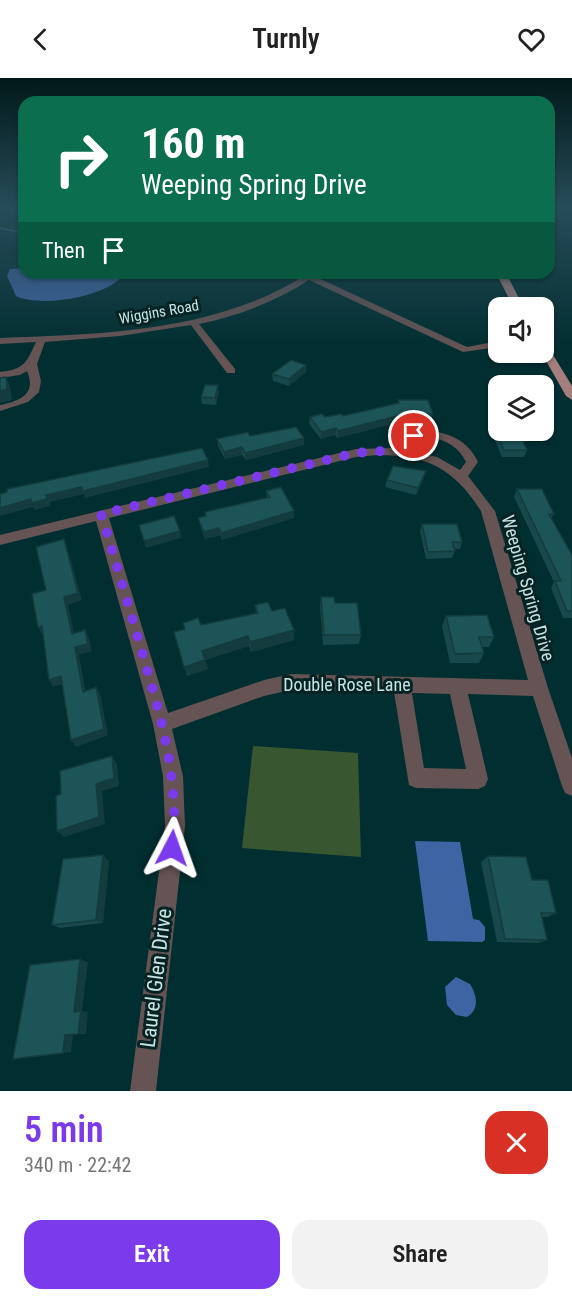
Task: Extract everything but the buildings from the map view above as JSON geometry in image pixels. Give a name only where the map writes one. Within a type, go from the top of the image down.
[{"type":"main road","points":[[504,279],[513,297]]},
{"type":"main road","points":[[552,363],[572,396]]},
{"type":"street","name":"Wiggins Road","points":[[0,341],[119,333],[192,321],[268,299],[304,279]]},
{"type":"street","points":[[319,279],[466,350],[488,346]]},
{"type":"street","points":[[192,321],[231,371]]},
{"type":"street","points":[[0,408],[23,401],[34,390],[36,381],[31,371],[32,364],[42,339]]},
{"type":"street","points":[[0,375],[16,373],[32,364]]},
{"type":"street","name":"Weeping Spring Drive","points":[[396,450],[406,439],[414,436],[440,436],[456,442],[466,450],[472,462],[468,470],[461,475]]},
{"type":"street","name":"Weeping Spring Drive","points":[[0,540],[356,453],[396,450],[436,461],[461,475],[475,489],[488,511],[539,688],[572,786]]},
{"type":"street","name":"Laurel Glen Drive","points":[[101,514],[162,724],[173,776],[175,826],[142,1091]]},
{"type":"street","name":"Double Rose Lane","points":[[162,724],[264,688],[291,682],[539,688]]},
{"type":"street","points":[[402,684],[416,778],[478,779],[457,685]]},
{"type":"green space","points":[[253,746],[358,753],[361,857],[242,848]]},
{"type":"water","points":[[18,268],[18,279],[119,279],[90,294],[41,301],[16,296],[7,276],[10,269]]},
{"type":"water","points":[[415,841],[460,842],[473,919],[479,920],[485,927],[485,940],[482,942],[428,941]]},
{"type":"water","points":[[456,977],[470,984],[476,997],[476,1006],[467,1017],[456,1015],[447,1005],[445,987]]},
{"type":"route","points":[[172,848],[175,826],[173,776],[162,724],[101,514],[356,453],[396,450],[406,439],[414,436]]}]
